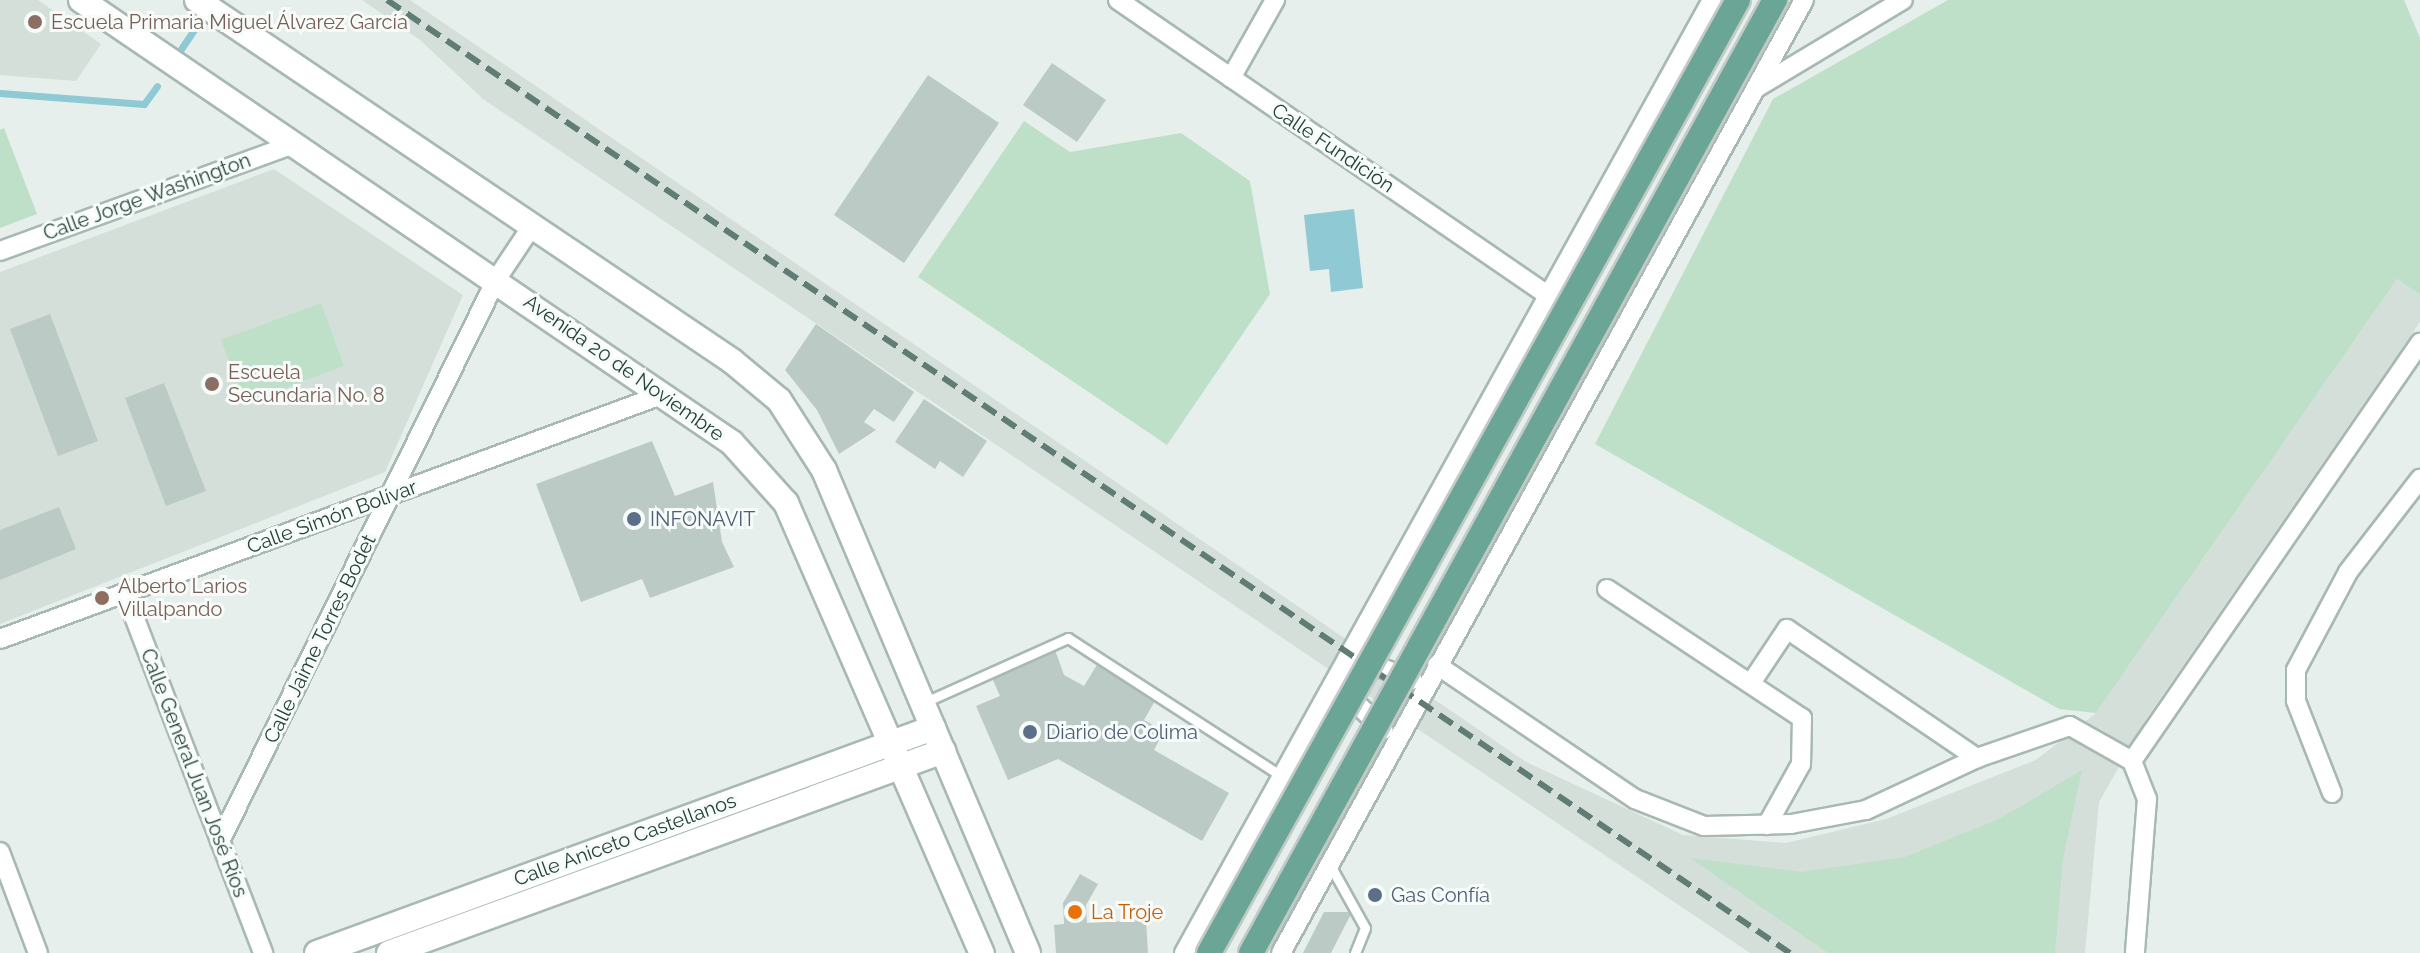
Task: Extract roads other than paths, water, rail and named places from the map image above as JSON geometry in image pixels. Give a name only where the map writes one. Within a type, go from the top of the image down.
[{"type":"main road","name":"Avenida 20 de Noviembre","points":[[81,0],[732,443],[786,503],[895,741],[982,953]]},
{"type":"main road","points":[[197,0],[532,226],[779,400],[824,470],[1028,953]]},
{"type":"main road","points":[[1209,953],[1738,0]]},
{"type":"main road","points":[[1251,953],[1775,0]]},
{"type":"main road","name":"Calle Aniceto Castellanos","points":[[317,953],[933,728]]},
{"type":"main road","name":"Calle Aniceto Castellanos","points":[[389,953],[943,751]]},
{"type":"street","name":"Calle Fundición","points":[[1118,0],[1549,296]]},
{"type":"street","points":[[1231,78],[1275,0]]},
{"type":"street","points":[[1184,953],[1712,0]]},
{"type":"street","points":[[1281,953],[1800,6],[1821,0]]},
{"type":"street","points":[[1756,88],[1903,0]]},
{"type":"street","name":"Calle Jorge Washington","points":[[0,251],[294,144]]},
{"type":"street","name":"Calle Jaime Torres Bodet","points":[[220,841],[496,280],[532,226]]},
{"type":"street","points":[[2132,761],[2420,343]]},
{"type":"street","name":"Calle Simón Bolívar","points":[[0,639],[664,394]]},
{"type":"street","points":[[2332,793],[2296,701],[2296,670],[2348,572],[2420,479]]},
{"type":"street","points":[[1607,589],[1802,718],[1801,764],[1767,825]]},
{"type":"street","name":"Calle General Juan José Ríos","points":[[125,593],[263,953]]},
{"type":"street","points":[[1751,683],[1787,629],[1977,758]]},
{"type":"street","points":[[1361,637],[1366,654],[1393,675],[1433,671],[1635,799],[1704,826],[1767,825],[1866,810],[1977,758],[2070,726],[2132,761],[2147,799],[2135,953]]},
{"type":"street","points":[[1319,711],[1336,703],[1372,713],[1386,733],[1388,756]]},
{"type":"street","points":[[0,852],[38,953]]},
{"type":"lane","points":[[922,704],[1068,638],[1283,777]]},
{"type":"lane","points":[[1330,865],[1365,928],[1355,953]]},
{"type":"water","points":[[1354,209],[1363,288],[1331,292],[1329,269],[1310,271],[1304,215]]},
{"type":"waterway","points":[[181,49],[202,18]]},
{"type":"waterway","points":[[0,93],[144,104],[157,86]]},
{"type":"railway","points":[[387,0],[1790,953]]},
{"type":"place","name":"Escuela Primaria Miguel Álvarez García","points":[[35,22]]},
{"type":"place","name":"Escuela Secundaria No. 8","points":[[212,384]]},
{"type":"place","name":"INFONAVIT","points":[[634,519]]},
{"type":"place","name":"Alberto Larios Villalpando","points":[[102,598]]},
{"type":"place","name":"Diario de Colima","points":[[1030,732]]},
{"type":"place","name":"Gas Confía","points":[[1375,895]]},
{"type":"place","name":"La Troje","points":[[1075,912]]}]
